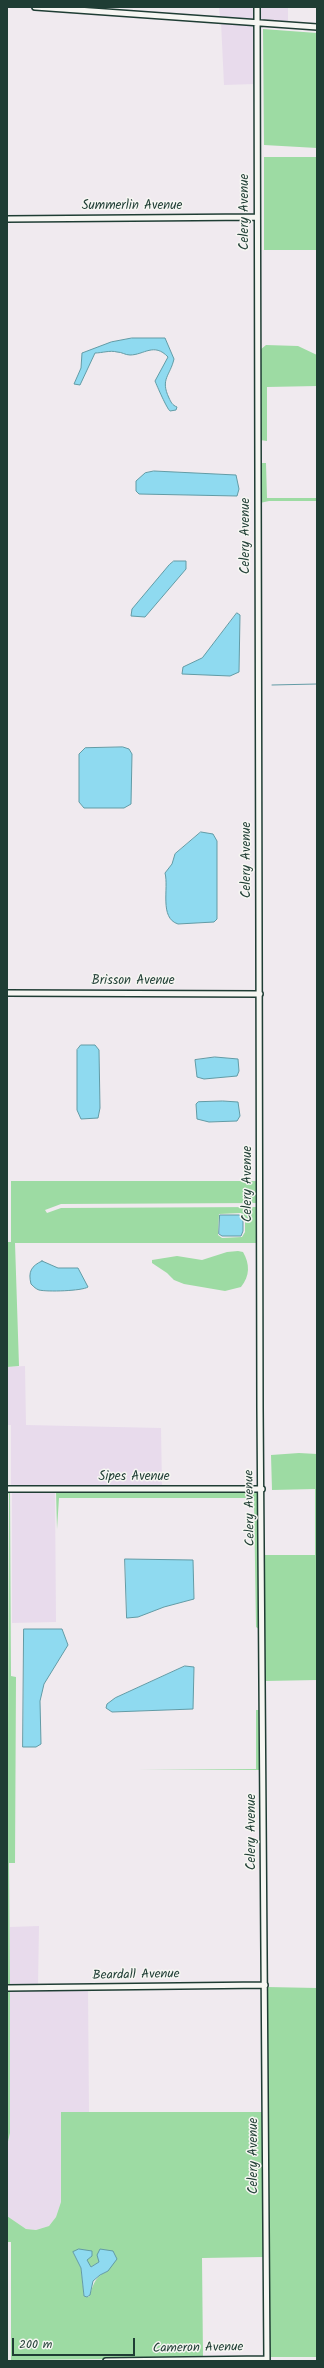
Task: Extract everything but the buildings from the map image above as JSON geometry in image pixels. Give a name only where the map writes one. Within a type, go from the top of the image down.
[{"type":"main road","points":[[35,7],[317,27]]},
{"type":"main road","name":"Celery Avenue","points":[[257,7],[262,1489],[267,2360]]},
{"type":"main road","name":"Summerlin Avenue","points":[[7,219],[257,217]]},
{"type":"main road","name":"Brisson Avenue","points":[[7,993],[260,994]]},
{"type":"main road","name":"Sipes Avenue","points":[[7,1489],[262,1489]]},
{"type":"main road","name":"Beardall Avenue","points":[[7,1988],[265,1985]]},
{"type":"main road","name":"Cameron Avenue","points":[[106,2361],[267,2360]]},
{"type":"shaded area","points":[[219,7],[255,7],[255,20],[220,18]]},
{"type":"shaded area","points":[[260,7],[288,7],[288,23],[260,21]]},
{"type":"shaded area","points":[[221,22],[255,25],[255,84],[224,85]]},
{"type":"shaded area","points":[[25,1366],[26,1425],[161,1428],[162,1487],[11,1487],[11,1425],[7,1425],[7,1367]]},
{"type":"shaded area","points":[[12,1492],[55,1493],[56,1622],[12,1623]]},
{"type":"shaded area","points":[[39,1926],[38,1986],[10,1986],[10,1927]]},
{"type":"shaded area","points":[[88,1989],[89,2112],[61,2112],[61,2202],[56,2217],[49,2226],[36,2230],[26,2229],[7,2216],[7,2146],[10,2133],[10,1990]]},
{"type":"green space","points":[[263,29],[317,33],[317,148],[264,145]]},
{"type":"green space","points":[[264,157],[317,157],[317,250],[264,250]]},
{"type":"green space","points":[[266,345],[298,346],[317,355],[317,386],[267,387],[267,441],[260,440],[260,350]]},
{"type":"green space","points":[[260,463],[266,463],[267,498],[317,498],[317,501],[269,501],[260,503]]},
{"type":"green space","points":[[11,1181],[258,1181],[258,1203],[61,1204],[45,1210],[47,1213],[61,1208],[258,1207],[258,1243],[15,1243],[19,1366],[7,1367],[7,1242],[11,1242]],"holes":[[[241,1213],[245,1217],[245,1232],[242,1237],[222,1238],[218,1235],[219,1214]]]},
{"type":"green space","points":[[227,1252],[243,1252],[247,1261],[248,1270],[246,1279],[241,1287],[225,1291],[184,1284],[174,1280],[167,1273],[152,1263],[152,1260],[177,1256],[202,1260]]},
{"type":"green space","points":[[299,1453],[317,1454],[317,1680],[265,1681],[264,1555],[315,1555],[315,1489],[272,1490],[271,1455]]},
{"type":"green space","points":[[10,1491],[11,1676],[16,1677],[15,1863],[9,1863],[10,1986],[7,1986],[9,1494],[7,1492]]},
{"type":"green space","points":[[56,1491],[259,1493],[260,1630],[256,1627],[254,1498],[59,1498],[57,1529]]},
{"type":"green space","points":[[256,1710],[261,1710],[261,1770],[138,1770],[256,1769]]},
{"type":"green space","points":[[267,1987],[317,1988],[317,2357],[269,2357]]},
{"type":"green space","points":[[7,1990],[10,1990],[10,2133],[7,2146]]},
{"type":"green space","points":[[61,2112],[263,2112],[264,2257],[202,2258],[203,2358],[11,2360],[11,2242],[7,2242],[7,2216],[26,2229],[36,2230],[49,2226],[56,2217],[61,2202]],"holes":[[[73,2252],[89,2258],[87,2260],[89,2266],[91,2267],[99,2262],[108,2271],[97,2278],[89,2297],[84,2296],[81,2268]]]},
{"type":"water","points":[[132,338],[165,338],[174,359],[165,386],[171,402],[177,407],[176,410],[170,411],[155,381],[168,357],[158,350],[149,350],[130,355],[114,351],[95,353],[80,385],[74,384],[81,368],[82,353],[111,342]]},
{"type":"water","points":[[154,471],[236,475],[239,489],[237,496],[139,494],[136,491],[136,481],[145,473]]},
{"type":"water","points":[[174,561],[186,561],[186,569],[145,617],[131,616],[132,609]]},
{"type":"water","points":[[237,613],[240,615],[239,672],[230,676],[182,674],[183,667],[202,658]]},
{"type":"water","points":[[123,747],[129,749],[132,754],[131,804],[124,808],[84,808],[79,802],[79,754],[85,748]]},
{"type":"water","points":[[201,832],[213,834],[217,841],[217,919],[214,922],[178,924],[172,921],[167,909],[165,873],[172,864],[175,854]]},
{"type":"water","points":[[81,1045],[95,1045],[99,1050],[100,1108],[98,1118],[81,1119],[77,1110],[77,1050]]},
{"type":"water","points":[[215,1057],[238,1059],[239,1071],[237,1076],[204,1079],[197,1077],[195,1060]]},
{"type":"water","points":[[198,1102],[238,1102],[240,1116],[237,1121],[209,1122],[197,1119],[196,1104]]},
{"type":"water","points":[[220,1215],[239,1215],[243,1217],[243,1231],[241,1236],[222,1236],[219,1234]]},
{"type":"water","points":[[42,1261],[58,1268],[78,1268],[88,1287],[64,1291],[43,1291],[37,1289],[31,1284],[30,1273],[35,1265]]},
{"type":"water","points":[[125,1559],[193,1560],[194,1599],[164,1607],[138,1617],[127,1618]]},
{"type":"water","points":[[24,1629],[62,1629],[68,1645],[44,1684],[40,1701],[41,1744],[36,1747],[23,1747]]},
{"type":"water","points":[[185,1666],[194,1667],[193,1709],[112,1712],[106,1708],[107,1704],[115,1698]]},
{"type":"water","points":[[79,2249],[92,2251],[92,2256],[87,2260],[91,2267],[99,2262],[97,2255],[100,2249],[113,2251],[117,2259],[108,2271],[93,2281],[90,2295],[87,2297],[84,2296],[81,2268],[73,2252]]},
{"type":"waterway","points":[[272,685],[317,684]]}]
